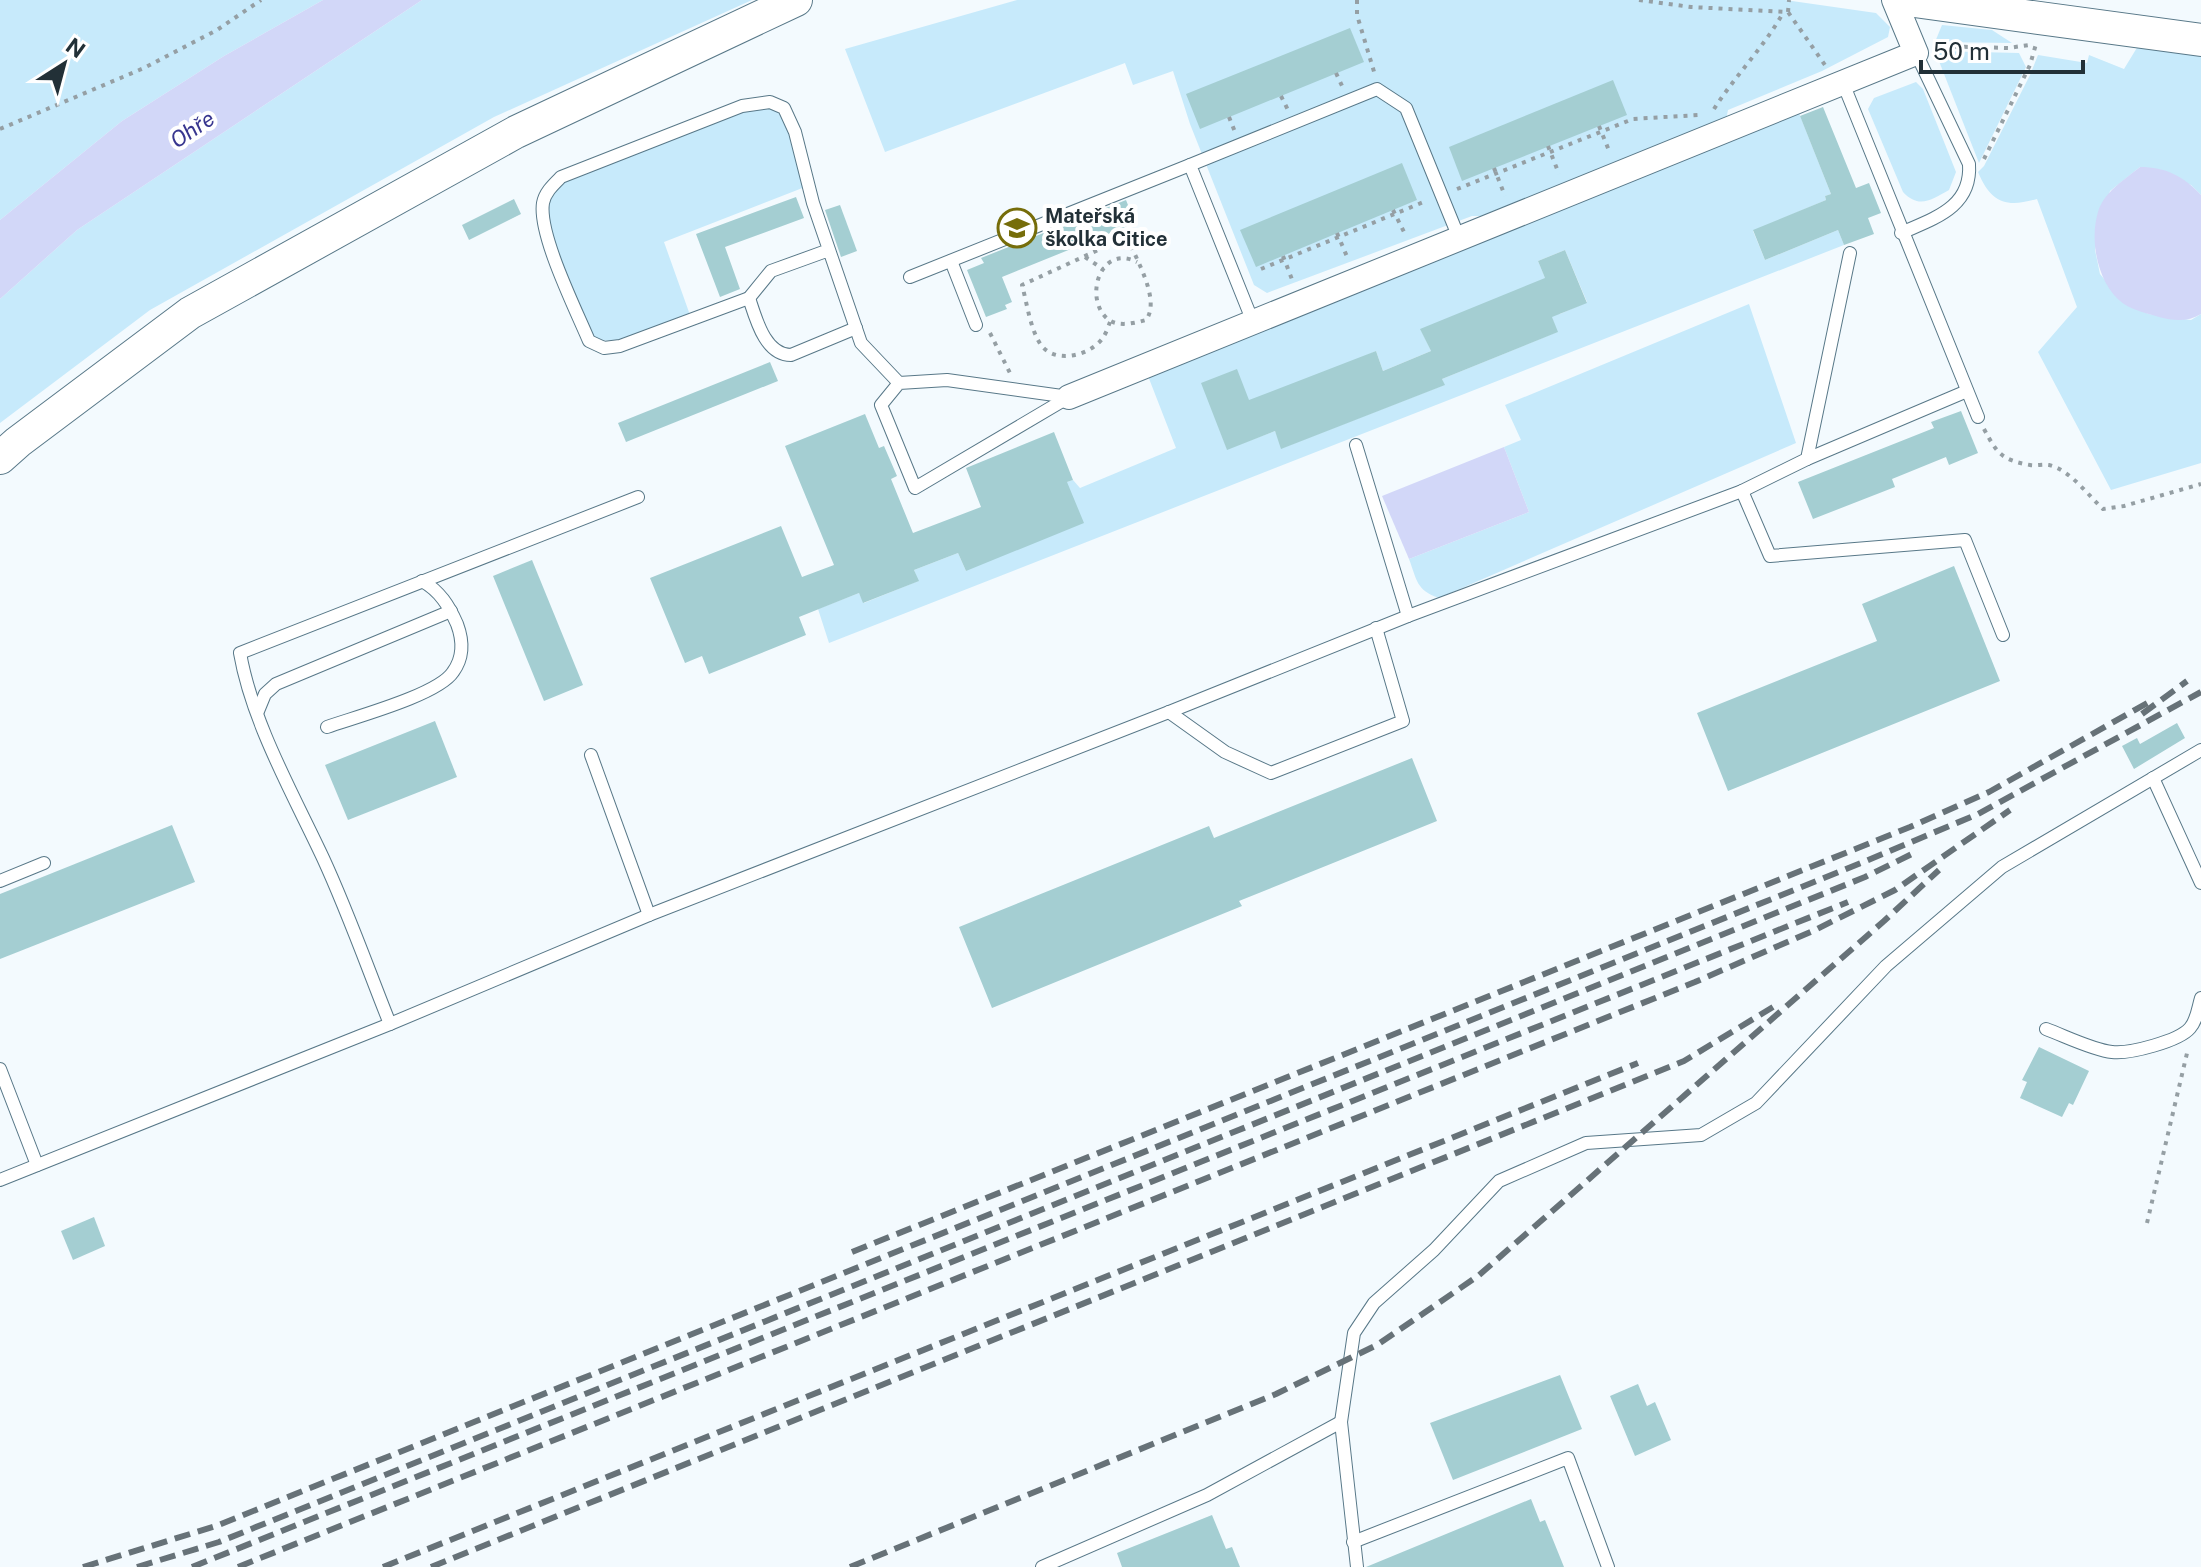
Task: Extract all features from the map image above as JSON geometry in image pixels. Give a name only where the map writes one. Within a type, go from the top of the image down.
[{"type":"street","points":[[0,458],[190,313],[516,132],[796,0]]},
{"type":"street","points":[[1069,397],[1843,83],[1914,49],[1894,0]]},
{"type":"street","points":[[1907,0],[2201,40]]},
{"type":"lane","points":[[1901,233],[1943,215],[1963,195],[1970,182],[1969,164],[1914,49]]},
{"type":"lane","points":[[1843,83],[1901,233],[1978,417]]},
{"type":"lane","points":[[910,277],[1377,89],[1406,108],[1459,238]]},
{"type":"lane","points":[[829,250],[771,271],[749,298],[620,346],[604,348],[589,341],[545,231],[543,203],[549,190],[561,177],[742,106],[770,102],[784,108],[789,115],[813,203],[856,328],[869,354],[899,383]]},
{"type":"lane","points":[[1190,165],[1253,322]]},
{"type":"lane","points":[[1807,459],[1850,253]]},
{"type":"lane","points":[[951,261],[974,322]]},
{"type":"lane","points":[[749,298],[770,346],[782,355],[791,355],[856,328]]},
{"type":"lane","points":[[947,380],[1069,397],[915,488],[881,405],[899,383],[947,380]]},
{"type":"lane","points":[[0,1180],[390,1024],[649,915],[1376,628],[1742,491],[1807,459],[1967,391]]},
{"type":"lane","points":[[1356,445],[1408,616]]},
{"type":"lane","points":[[1742,491],[1770,556],[1965,540],[2003,635]]},
{"type":"lane","points":[[390,1024],[323,860],[293,800],[244,678],[240,653],[638,497]]},
{"type":"lane","points":[[327,727],[418,695],[453,674],[462,648],[451,611],[442,597],[422,581]]},
{"type":"lane","points":[[258,711],[265,694],[276,684],[451,611]]},
{"type":"lane","points":[[1169,712],[1225,752],[1271,773],[1403,721],[1376,628]]},
{"type":"lane","points":[[1357,1567],[1341,1422],[1354,1333],[1374,1303],[1434,1250],[1499,1181],[1586,1143],[1701,1135],[1756,1103],[1886,966],[2002,867],[2201,750]]},
{"type":"lane","points":[[591,755],[649,915]]},
{"type":"lane","points":[[2153,778],[2201,883]]},
{"type":"lane","points":[[0,881],[44,863]]},
{"type":"lane","points":[[2046,1029],[2112,1052],[2136,1049],[2167,1041],[2188,1031],[2194,1023],[2201,998]]},
{"type":"lane","points":[[0,1069],[37,1165]]},
{"type":"lane","points":[[1042,1567],[1207,1495],[1341,1422]]},
{"type":"lane","points":[[1353,1542],[1568,1458],[1608,1567]]},
{"type":"path","points":[[0,129],[144,68],[217,30],[261,0]]},
{"type":"path","points":[[1357,0],[1357,15],[1373,63],[1377,89]]},
{"type":"path","points":[[1639,0],[1691,7],[1786,12],[1829,73],[1843,83]]},
{"type":"path","points":[[1710,115],[1746,62],[1786,12],[1789,0]]},
{"type":"path","points":[[1970,182],[2030,65],[2035,44]]},
{"type":"path","points":[[1914,49],[2048,46]]},
{"type":"path","points":[[1261,269],[1600,129],[1633,119],[1720,114]]},
{"type":"path","points":[[1600,129],[1620,174]]},
{"type":"path","points":[[1548,146],[1568,195]]},
{"type":"path","points":[[1495,171],[1513,217]]},
{"type":"path","points":[[1394,212],[1415,256]]},
{"type":"path","points":[[1338,235],[1356,280]]},
{"type":"path","points":[[1110,322],[1100,342],[1073,357],[1050,353],[1036,336],[1022,285],[1130,236],[1137,262],[1152,294],[1151,314],[1146,320],[1135,323],[1110,322],[1096,298],[1103,269],[1114,259],[1126,257],[1137,262]]},
{"type":"path","points":[[1085,256],[1103,269]]},
{"type":"path","points":[[1284,257],[1300,303]]},
{"type":"path","points":[[974,322],[987,326],[1011,371],[1009,389]]},
{"type":"path","points":[[1978,417],[1997,454],[2034,466],[2050,465],[2073,480],[2103,509],[2201,484]]},
{"type":"path","points":[[2147,1223],[2194,1023]]},
{"type":"shaded area","points":[[0,0],[323,0],[224,56],[122,121],[0,220]]},
{"type":"shaded area","points":[[422,0],[752,0],[494,117],[150,310],[0,423],[0,299],[77,230]]},
{"type":"shaded area","points":[[1017,0],[1785,0],[1876,13],[1890,27],[1888,37],[1822,71],[1728,110],[1726,120],[1485,216],[1472,216],[1267,293],[1254,285],[1190,124],[1173,71],[1133,85],[1125,63],[885,152],[845,49]]},
{"type":"shaded area","points":[[1942,25],[1992,30],[2012,43],[1935,42]]},
{"type":"shaded area","points":[[2138,46],[2201,55],[2201,195],[2191,185],[2140,167],[2110,191],[2095,250],[2100,274],[2125,304],[2149,314],[2191,320],[2201,314],[2201,463],[2111,490],[2038,352],[2077,307],[2037,199],[2008,203],[1994,197],[1978,172],[1984,166],[2038,55],[2087,63],[2089,55],[2124,69]]},
{"type":"shaded area","points":[[1935,51],[2019,53],[2026,67],[1979,163]]},
{"type":"shaded area","points":[[1916,82],[1923,89],[1956,172],[1949,190],[1925,201],[1914,200],[1903,192],[1868,109],[1874,98]]},
{"type":"shaded area","points":[[759,105],[771,108],[787,124],[805,187],[664,242],[690,315],[629,338],[604,340],[592,337],[551,231],[548,203],[552,194],[563,182]]},
{"type":"shaded area","points":[[1799,113],[1831,194],[1825,196],[1826,200],[1753,231],[1765,260],[1838,230],[1844,245],[829,643],[818,609],[859,593],[864,603],[918,581],[914,570],[958,553],[966,571],[1067,482],[1073,480],[1080,488],[1176,448],[1148,376]],"holes":[[[1565,250],[1587,302],[1560,314],[1550,312],[1557,332],[1442,379],[1444,385],[1282,448],[1275,431],[1227,449],[1202,383],[1252,408],[1376,351],[1383,371],[1431,351],[1421,330],[1546,280],[1538,261]]]},
{"type":"shaded area","points":[[1749,304],[1796,443],[1439,598],[1422,588],[1409,559],[1529,512],[1504,447],[1521,440],[1505,405]]},
{"type":"water","name":"Ohře","points":[[323,0],[422,0],[77,230],[0,299],[0,220],[122,121],[224,56]]},
{"type":"water","points":[[2140,167],[2174,174],[2201,195],[2201,314],[2191,318],[2165,318],[2128,306],[2115,296],[2102,275],[2095,249],[2098,212],[2110,192]]},
{"type":"water","points":[[1504,447],[1529,512],[1409,559],[1382,496]]},
{"type":"building","points":[[1350,28],[1364,62],[1200,129],[1186,94]]},
{"type":"building","points":[[1613,80],[1627,115],[1462,181],[1449,147]]},
{"type":"building","points":[[1823,107],[1856,188],[1869,183],[1881,213],[1868,218],[1874,234],[1844,245],[1838,230],[1765,260],[1753,230],[1826,200],[1825,196],[1831,194],[1800,116]]},
{"type":"building","points":[[1402,163],[1417,200],[1256,267],[1240,230]]},
{"type":"building","points":[[796,197],[804,218],[725,247],[740,289],[720,297],[696,234]]},
{"type":"building","points":[[514,199],[521,214],[469,240],[462,225]]},
{"type":"building","points":[[1126,200],[1135,223],[1002,277],[1012,302],[1005,305],[1007,309],[986,317],[967,270],[984,263],[981,258]]},
{"type":"building","points":[[840,205],[857,251],[841,257],[825,210]]},
{"type":"building","points":[[1565,250],[1587,303],[1552,317],[1558,332],[1442,379],[1445,385],[1281,449],[1275,431],[1227,450],[1201,383],[1237,369],[1249,400],[1376,351],[1383,371],[1431,351],[1420,329],[1545,278],[1538,261]]},
{"type":"building","points":[[770,362],[778,381],[626,442],[618,423]]},
{"type":"building","points":[[1961,411],[1978,453],[1949,465],[1946,457],[1892,479],[1895,487],[1813,519],[1798,482],[1934,428],[1931,422]]},
{"type":"building","points":[[865,414],[879,448],[884,446],[897,476],[891,479],[913,533],[981,507],[966,468],[1054,432],[1073,480],[1067,482],[1084,523],[966,571],[958,553],[914,570],[919,581],[863,603],[859,593],[799,617],[806,635],[709,674],[702,656],[685,663],[650,578],[781,526],[802,577],[834,565],[785,446]]},
{"type":"building","points":[[532,560],[583,685],[544,701],[493,576]]},
{"type":"building","points":[[1954,566],[2000,681],[1728,791],[1697,713],[1877,641],[1862,604]]},
{"type":"building","points":[[435,721],[457,777],[348,820],[325,765]]},
{"type":"building","points":[[2177,723],[2185,738],[2134,769],[2122,746],[2137,738],[2140,744]]},
{"type":"building","points":[[1412,758],[1437,821],[1239,901],[1242,906],[992,1008],[959,927],[1209,826],[1214,838]]},
{"type":"building","points":[[172,825],[195,882],[0,959],[0,894]]},
{"type":"building","points":[[2039,1047],[2089,1071],[2073,1105],[2069,1103],[2062,1117],[2020,1098],[2027,1082],[2022,1080]]},
{"type":"building","points":[[94,1217],[105,1246],[73,1260],[61,1231]]},
{"type":"building","points":[[1560,1375],[1582,1429],[1453,1480],[1430,1423]]},
{"type":"building","points":[[1638,1384],[1647,1406],[1655,1402],[1671,1440],[1635,1456],[1610,1396]]},
{"type":"building","points":[[1531,1499],[1540,1522],[1545,1520],[1564,1567],[1366,1567]]},
{"type":"building","points":[[1212,1515],[1226,1549],[1232,1547],[1240,1567],[1122,1567],[1117,1553]]},
{"type":"railway","points":[[2142,714],[2187,681]]},
{"type":"railway","points":[[83,1567],[216,1526],[1861,863],[1978,814],[2201,692]]},
{"type":"railway","points":[[852,1252],[1910,827],[1989,792],[2151,701]]},
{"type":"railway","points":[[238,1567],[1695,982],[1815,930],[1895,890],[2010,810]]},
{"type":"railway","points":[[137,1567],[219,1542],[1865,877],[1918,851]]},
{"type":"railway","points":[[850,1567],[1276,1394],[1377,1345],[1478,1276],[1939,870]]},
{"type":"railway","points":[[192,1567],[1848,902]]},
{"type":"railway","points":[[431,1567],[1684,1061],[1773,1007]]},
{"type":"railway","points":[[383,1567],[1638,1063]]},
{"type":"place","name":"Mateřská školka Citice","points":[[1017,228]]}]
